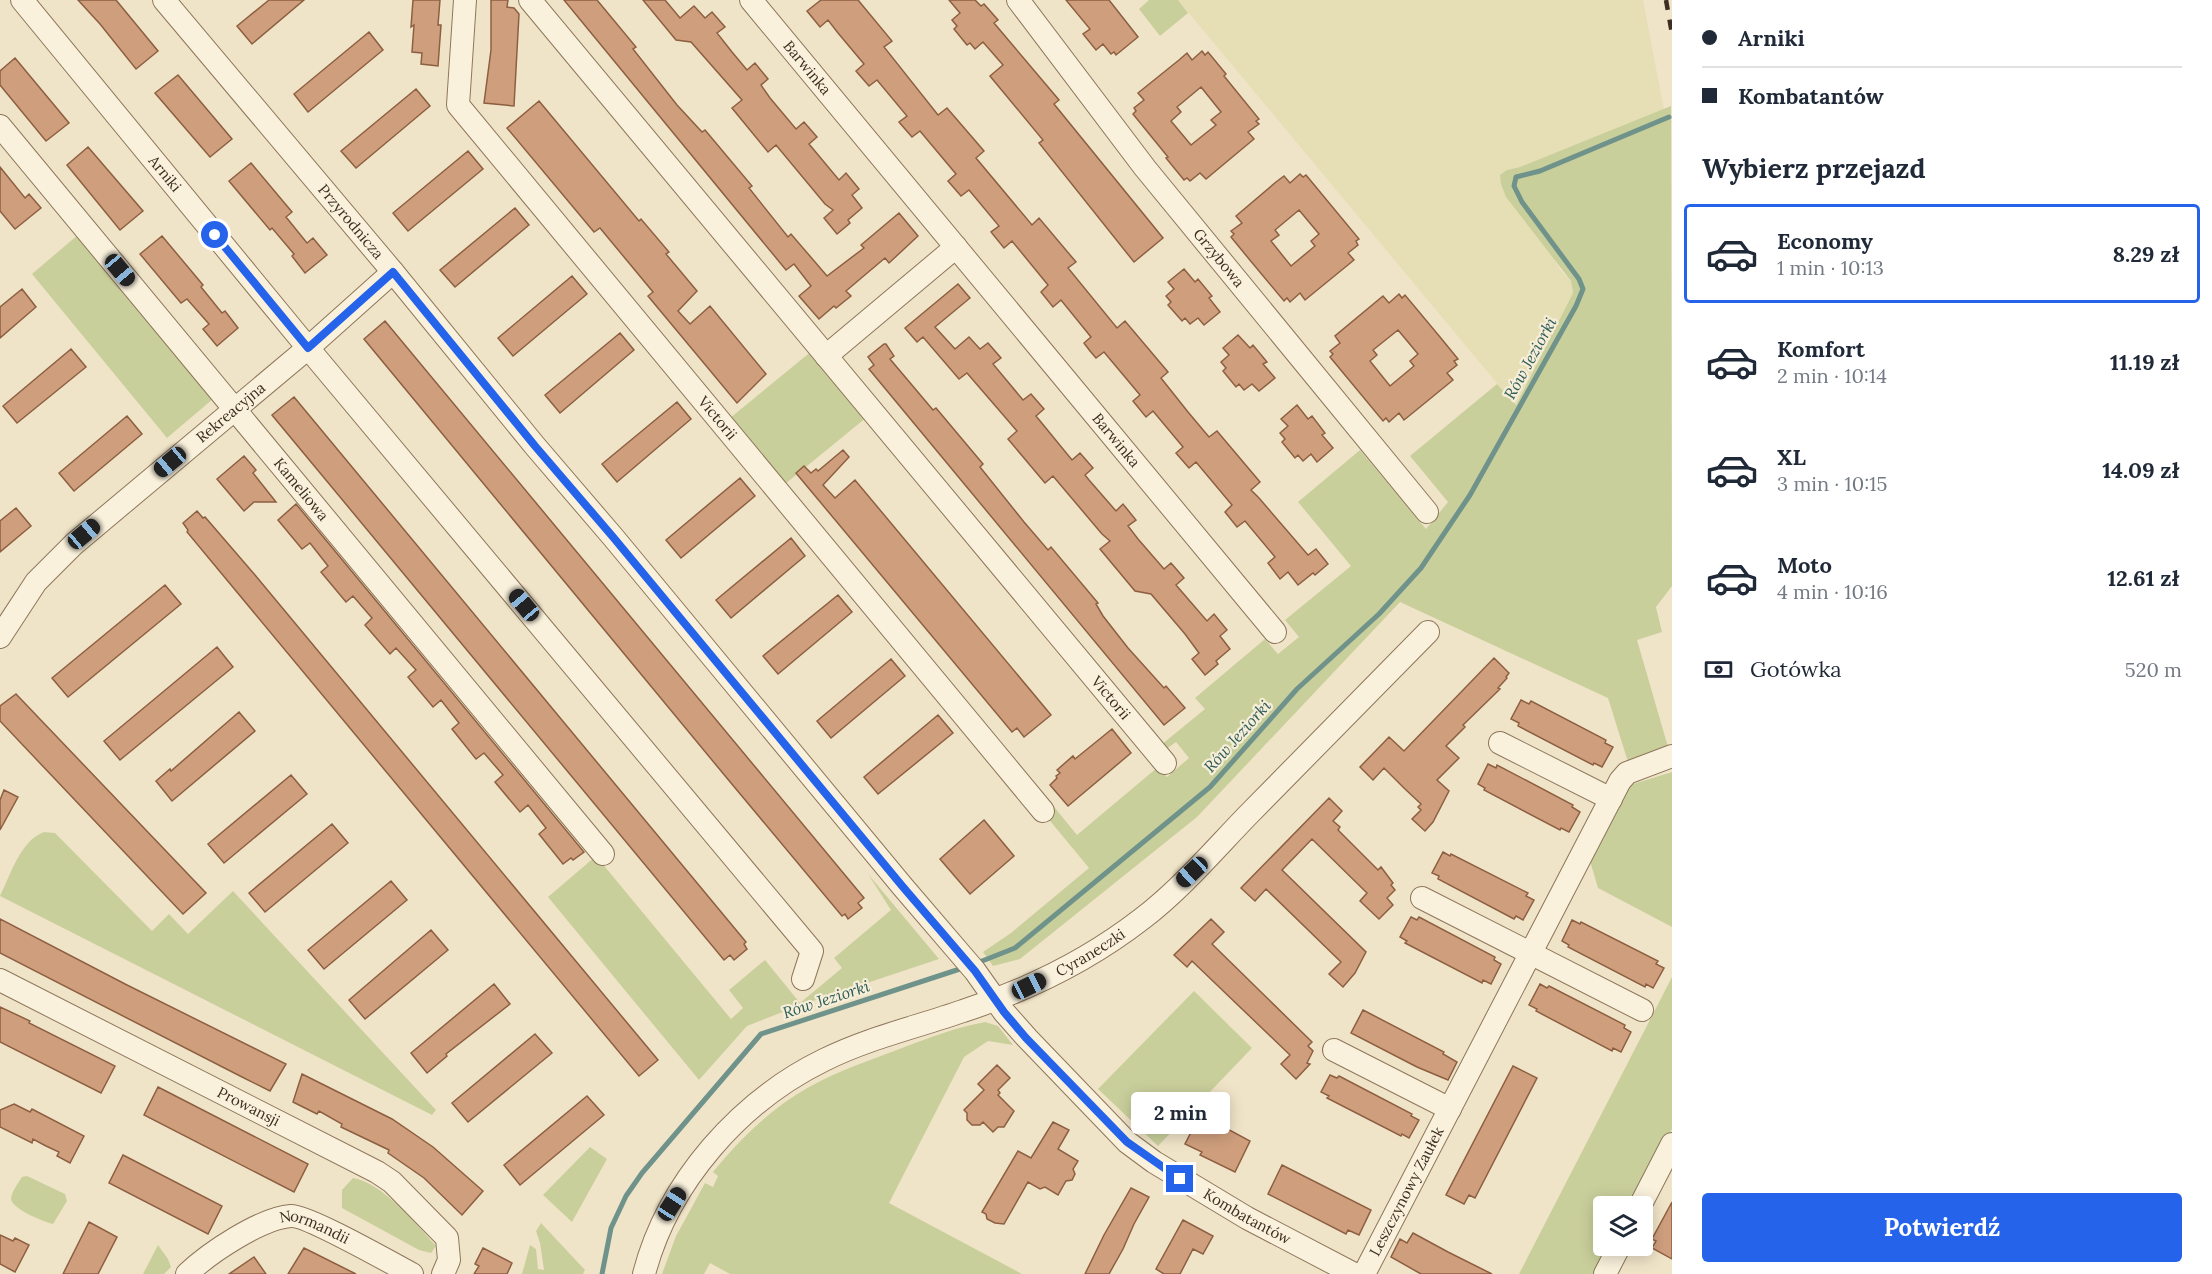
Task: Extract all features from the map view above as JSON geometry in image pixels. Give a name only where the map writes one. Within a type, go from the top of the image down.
[{"type":"street","name":"Arniki","points":[[22,0],[308,348],[812,951],[803,979]]},
{"type":"street","name":"Przyrodnicza","points":[[164,0],[975,971],[996,1000]]},
{"type":"street","name":"Victorii","points":[[465,0],[458,105],[1043,811]]},
{"type":"street","name":"Victorii","points":[[530,0],[1164,763]]},
{"type":"street","name":"Barwinka","points":[[751,0],[1275,632]]},
{"type":"street","name":"Grzybowa","points":[[1018,0],[1145,168],[1427,512]]},
{"type":"street","name":"Kameliowa","points":[[0,126],[603,854]]},
{"type":"street","points":[[826,357],[956,247]]},
{"type":"street","name":"Rekreacyjna","points":[[0,637],[36,582],[74,544],[308,348],[393,272]]},
{"type":"street","name":"Cyraneczki","points":[[644,1274],[658,1234],[672,1204],[695,1168],[740,1118],[789,1079],[825,1059],[873,1040],[996,1000],[1069,967],[1145,917],[1428,632]]},
{"type":"street","points":[[1500,743],[1611,799]]},
{"type":"street","name":"Leszczynowy Zaułek","points":[[1364,1274],[1620,781],[1627,773],[1672,756]]},
{"type":"street","points":[[1422,898],[1642,1010]]},
{"type":"street","name":"Prowansji","points":[[0,980],[242,1102],[392,1182],[447,1238],[448,1260],[443,1274]]},
{"type":"street","name":"Kombatantów","points":[[996,1000],[1026,1038],[1127,1142],[1154,1162],[1247,1218],[1354,1274]]},
{"type":"street","name":"Leszczynowy Zaułek","points":[[1334,1050],[1450,1109]]},
{"type":"street","points":[[1645,1196],[1672,1144]]},
{"type":"street","name":"Normandii","points":[[187,1274],[242,1234],[267,1222],[293,1216],[312,1223],[412,1274]]},
{"type":"street","points":[[1605,1274],[1614,1256]]},
{"type":"shaded area","points":[[1178,0],[1643,0],[1664,110],[1520,167],[1507,170],[1561,271],[1571,281],[1573,293],[1515,405]]},
{"type":"green space","points":[[1149,0],[1178,0],[1188,13],[1160,36],[1139,9]]},
{"type":"green space","points":[[1671,106],[1672,586],[1656,607],[1662,632],[1637,640],[1668,747],[1628,762],[1608,698],[1400,602],[1197,817],[1020,959],[993,966],[983,952],[1011,933],[1089,868],[1046,816],[1055,808],[1077,835],[1158,767],[1167,777],[1189,758],[1176,742],[1165,750],[1161,745],[1205,709],[1195,698],[1265,639],[1278,654],[1299,637],[1285,620],[1351,566],[1298,502],[1360,450],[1426,529],[1448,502],[1410,456],[1497,384],[1516,405],[1573,293],[1571,281],[1506,197],[1500,175],[1507,170],[1520,167]]},
{"type":"green space","points":[[79,234],[214,398],[167,438],[32,274]]},
{"type":"green space","points":[[813,350],[867,417],[785,484],[730,418]]},
{"type":"green space","points":[[1672,772],[1672,927],[1598,888],[1590,861],[1630,785]]},
{"type":"green space","points":[[44,832],[55,833],[152,931],[169,914],[188,934],[233,891],[436,1110],[432,1115],[0,896],[22,850],[36,836]]},
{"type":"green space","points":[[596,856],[731,1019],[743,1008],[729,990],[765,960],[800,1003],[842,968],[834,958],[891,910],[868,874],[939,959],[798,1006],[747,1026],[699,1080],[548,897]]},
{"type":"green space","points":[[1672,977],[1672,1129],[1637,1196],[1593,1196],[1593,1256],[1606,1256],[1597,1274],[1519,1274]]},
{"type":"green space","points":[[1194,991],[1252,1048],[1158,1146],[1098,1089]]},
{"type":"green space","points":[[985,1022],[998,1026],[1013,1045],[988,1041],[964,1057],[889,1203],[1022,1274],[730,1274],[710,1263],[704,1274],[662,1274],[676,1236],[705,1183],[713,1187],[718,1176],[713,1172],[745,1136],[769,1114],[795,1095],[843,1071],[932,1037]]},
{"type":"green space","points":[[590,1147],[607,1159],[572,1222],[543,1195]]},
{"type":"green space","points":[[27,1176],[65,1194],[67,1201],[53,1224],[29,1214],[13,1203],[11,1197],[15,1188],[22,1177]]},
{"type":"green space","points":[[353,1178],[376,1188],[409,1216],[436,1246],[431,1253],[419,1250],[342,1208],[342,1190]]},
{"type":"green space","points":[[541,1223],[585,1270],[583,1274],[522,1274],[530,1245],[536,1249],[538,1269],[544,1270],[536,1231]]},
{"type":"green space","points":[[158,1245],[171,1267],[164,1274],[143,1274]]},
{"type":"building","points":[[78,0],[116,0],[158,51],[136,69]]},
{"type":"building","points":[[269,0],[304,0],[252,44],[237,26]]},
{"type":"building","points":[[413,0],[440,0],[438,66],[421,64],[422,53],[412,52]]},
{"type":"building","points":[[491,0],[508,0],[507,7],[514,8],[519,14],[514,106],[484,103],[491,50]]},
{"type":"building","points":[[564,0],[597,0],[636,47],[633,49],[677,105],[702,132],[705,130],[752,186],[749,188],[788,237],[791,234],[827,276],[864,248],[861,245],[899,213],[918,236],[889,263],[885,258],[846,291],[851,296],[836,308],[834,306],[819,319],[799,296],[811,286],[794,264],[786,270]]},
{"type":"building","points":[[643,0],[665,0],[680,18],[694,6],[705,18],[712,12],[725,27],[717,33],[747,70],[755,63],[768,79],[761,85],[770,98],[796,129],[804,122],[817,137],[809,144],[839,180],[846,173],[859,189],[852,195],[862,208],[848,220],[850,223],[837,234],[824,218],[833,210],[825,204],[776,145],[768,152],[732,108],[742,100],[691,42],[676,40]]},
{"type":"building","points":[[821,0],[858,0],[892,41],[884,47],[938,115],[947,108],[984,151],[976,158],[1032,225],[1039,218],[1076,262],[1068,268],[1117,328],[1125,321],[1168,372],[1161,378],[1188,412],[1209,437],[1217,431],[1260,482],[1251,490],[1308,555],[1316,549],[1328,564],[1298,585],[1288,572],[1280,579],[1268,563],[1275,557],[1245,521],[1237,527],[1225,512],[1232,505],[1196,462],[1189,468],[1176,453],[1183,447],[1153,411],[1146,417],[1133,401],[1140,395],[1104,352],[1096,358],[1090,351],[1084,343],[1091,337],[1061,300],[1053,307],[1041,292],[1048,285],[1012,241],[1004,248],[991,232],[999,226],[969,190],[961,196],[948,181],[956,174],[920,131],[912,137],[899,122],[907,116],[877,80],[869,86],[856,71],[864,64],[828,20],[820,27],[807,11]]},
{"type":"building","points":[[949,0],[975,0],[981,6],[984,4],[998,20],[994,23],[1059,100],[1054,104],[1163,238],[1134,262],[1039,143],[1043,140],[990,76],[1003,65],[983,42],[975,49],[970,43],[967,45],[954,29],[957,26],[952,20],[960,13]]},
{"type":"building","points":[[1066,0],[1109,0],[1138,37],[1116,55],[1114,52],[1111,54],[1103,44],[1096,50],[1083,34],[1090,29]]},
{"type":"building","points":[[369,32],[383,50],[308,112],[294,94]]},
{"type":"building","points":[[1202,51],[1205,55],[1208,52],[1226,74],[1224,76],[1259,119],[1256,121],[1259,124],[1248,132],[1254,139],[1206,179],[1200,173],[1190,181],[1187,178],[1184,180],[1133,114],[1136,111],[1134,108],[1144,100],[1138,93],[1187,53],[1192,60]],"holes":[[[1201,87],[1221,112],[1211,120],[1216,125],[1191,145],[1171,121],[1181,112],[1177,107]]]},
{"type":"building","points":[[15,58],[69,123],[46,141],[0,85],[0,71]]},
{"type":"building","points":[[178,75],[232,139],[210,157],[155,93]]},
{"type":"building","points":[[416,89],[430,106],[356,168],[341,151]]},
{"type":"building","points":[[539,101],[639,221],[641,219],[669,252],[666,254],[697,291],[678,311],[690,324],[710,306],[766,374],[737,403],[648,296],[653,292],[600,228],[594,232],[507,128]]},
{"type":"building","points":[[88,147],[143,211],[120,230],[67,165]]},
{"type":"building","points":[[468,151],[483,169],[408,231],[393,213]]},
{"type":"building","points":[[251,163],[292,212],[286,217],[307,243],[313,238],[327,255],[305,273],[292,256],[294,254],[272,228],[270,230],[229,181]]},
{"type":"building","points":[[0,167],[25,198],[29,194],[41,208],[15,229],[0,211]]},
{"type":"building","points":[[1300,174],[1303,177],[1306,175],[1359,239],[1356,241],[1358,245],[1348,253],[1354,260],[1305,300],[1300,293],[1290,302],[1287,298],[1284,301],[1249,259],[1231,237],[1234,234],[1231,231],[1242,223],[1236,216],[1276,182],[1284,176],[1290,183]],"holes":[[[1299,210],[1319,234],[1311,241],[1315,246],[1291,266],[1271,241],[1279,235],[1275,230]]]},
{"type":"building","points":[[515,208],[529,225],[455,287],[440,270]]},
{"type":"building","points":[[162,236],[203,285],[201,287],[222,313],[225,311],[238,328],[217,346],[203,329],[209,324],[187,299],[181,303],[140,254]]},
{"type":"building","points":[[1184,269],[1195,282],[1198,279],[1212,296],[1209,298],[1220,312],[1204,325],[1198,318],[1190,324],[1185,318],[1182,321],[1168,305],[1171,302],[1166,296],[1174,289],[1168,282]]},
{"type":"building","points":[[572,276],[587,294],[513,356],[498,338]]},
{"type":"building","points":[[958,284],[970,298],[935,327],[955,349],[969,337],[980,349],[988,343],[1001,358],[993,364],[1023,400],[1031,394],[1044,409],[1036,416],[1072,460],[1080,453],[1093,468],[1085,475],[1089,480],[1116,511],[1123,504],[1136,520],[1128,526],[1138,539],[1164,569],[1171,563],[1184,578],[1176,585],[1207,621],[1214,614],[1227,630],[1220,636],[1230,649],[1205,675],[1192,659],[1199,653],[1185,634],[1151,594],[1135,591],[1100,549],[1110,541],[1053,476],[1045,483],[1008,439],[1017,431],[967,373],[959,379],[923,337],[917,342],[905,328]]},
{"type":"building","points":[[22,289],[36,307],[0,338],[0,307]]},
{"type":"building","points":[[1399,294],[1402,298],[1405,295],[1458,359],[1454,361],[1457,365],[1447,373],[1453,380],[1404,420],[1399,413],[1389,422],[1386,418],[1383,421],[1330,357],[1333,354],[1330,351],[1340,343],[1335,336],[1383,296],[1389,303]],"holes":[[[1398,330],[1418,354],[1410,361],[1414,366],[1390,386],[1370,361],[1377,355],[1373,350]]]},
{"type":"building","points":[[385,321],[864,898],[858,903],[862,908],[848,919],[845,914],[842,916],[364,339]]},
{"type":"building","points":[[620,333],[634,350],[560,413],[545,395]]},
{"type":"building","points":[[1238,335],[1250,348],[1253,345],[1267,362],[1263,364],[1275,378],[1259,391],[1252,384],[1244,390],[1239,384],[1236,387],[1223,371],[1226,368],[1221,362],[1229,355],[1223,348]]},
{"type":"building","points":[[884,344],[894,356],[890,359],[933,410],[936,408],[983,464],[980,467],[1024,522],[1048,550],[1051,547],[1098,603],[1096,604],[1103,616],[1128,648],[1185,708],[1164,725],[869,369],[874,365],[868,357]]},
{"type":"building","points":[[71,349],[86,367],[17,423],[3,406]]},
{"type":"building","points":[[294,397],[746,942],[744,944],[747,949],[734,960],[730,955],[724,960],[272,415]]},
{"type":"building","points":[[677,402],[691,419],[617,482],[602,464]]},
{"type":"building","points":[[1297,405],[1308,419],[1312,416],[1325,433],[1322,435],[1333,448],[1317,462],[1311,454],[1303,461],[1298,455],[1295,458],[1282,442],[1285,439],[1280,433],[1288,426],[1281,419]]},
{"type":"building","points":[[127,416],[142,434],[74,491],[59,473]]},
{"type":"building","points":[[843,450],[849,457],[823,485],[835,498],[855,480],[1051,715],[1024,737],[1017,728],[1012,732],[796,473],[804,466],[811,473],[816,469],[818,471]]},
{"type":"building","points":[[244,456],[256,470],[253,473],[276,502],[254,502],[244,511],[217,479]]},
{"type":"building","points":[[740,478],[755,496],[681,558],[666,540]]},
{"type":"building","points":[[296,504],[584,852],[563,864],[539,834],[546,828],[528,805],[520,812],[495,782],[503,775],[484,753],[476,759],[452,729],[459,723],[441,700],[433,707],[408,677],[416,670],[396,648],[390,654],[365,625],[372,618],[353,596],[346,602],[321,572],[328,566],[310,543],[302,549],[278,520]]},
{"type":"building","points":[[16,508],[31,526],[0,552],[0,521]]},
{"type":"building","points":[[197,511],[203,518],[205,517],[255,575],[658,1060],[639,1076],[187,532],[183,523]]},
{"type":"building","points":[[791,538],[805,556],[731,618],[716,600]]},
{"type":"building","points":[[165,585],[181,604],[68,697],[52,678]]},
{"type":"building","points":[[838,595],[852,612],[778,674],[763,656]]},
{"type":"building","points":[[217,647],[233,667],[120,760],[104,741]]},
{"type":"building","points":[[1494,658],[1509,673],[1498,688],[1500,689],[1463,725],[1465,727],[1446,746],[1459,758],[1437,780],[1449,791],[1433,822],[1425,831],[1412,819],[1421,810],[1418,807],[1421,804],[1384,768],[1373,780],[1360,767],[1389,737],[1404,751]]},
{"type":"building","points":[[891,659],[905,676],[831,738],[817,721]]},
{"type":"building","points":[[16,694],[206,893],[183,914],[0,721],[0,706]]},
{"type":"building","points":[[1521,700],[1529,704],[1531,701],[1606,740],[1605,743],[1613,747],[1602,767],[1594,763],[1593,765],[1518,726],[1519,723],[1511,719]]},
{"type":"building","points":[[239,712],[255,731],[172,801],[156,781],[170,769],[171,771]]},
{"type":"building","points":[[938,715],[953,733],[878,794],[864,777]]},
{"type":"building","points":[[1112,729],[1131,753],[1068,806],[1050,785],[1060,773],[1057,770],[1073,756],[1075,759]]},
{"type":"building","points":[[1488,764],[1496,768],[1497,765],[1573,805],[1572,807],[1580,812],[1569,832],[1561,828],[1560,830],[1484,790],[1485,788],[1478,784]]},
{"type":"building","points":[[291,775],[307,794],[224,863],[208,844]]},
{"type":"building","points":[[4,790],[18,797],[0,830],[0,800]]},
{"type":"building","points":[[1329,798],[1342,811],[1333,821],[1340,827],[1338,830],[1378,870],[1381,867],[1393,883],[1391,885],[1395,890],[1387,898],[1393,905],[1379,919],[1360,901],[1367,893],[1312,839],[1282,870],[1366,952],[1355,973],[1343,987],[1329,974],[1341,962],[1266,889],[1255,901],[1241,888]]},
{"type":"building","points":[[984,820],[1014,856],[970,894],[940,859]]},
{"type":"building","points":[[332,824],[348,843],[265,912],[249,893]]},
{"type":"building","points":[[1443,852],[1528,893],[1526,896],[1534,900],[1523,920],[1516,916],[1514,919],[1438,879],[1439,876],[1432,873]]},
{"type":"building","points":[[391,881],[407,900],[324,969],[308,950]]},
{"type":"building","points":[[1411,917],[1417,920],[1419,917],[1495,957],[1494,960],[1501,964],[1491,984],[1483,980],[1482,983],[1405,943],[1407,941],[1400,937]]},
{"type":"building","points":[[0,919],[286,1064],[270,1091],[242,1077],[0,953]]},
{"type":"building","points":[[1211,919],[1224,932],[1212,944],[1312,1042],[1308,1046],[1313,1051],[1307,1063],[1310,1064],[1296,1079],[1281,1064],[1290,1055],[1192,961],[1187,967],[1174,955]]},
{"type":"building","points":[[1572,920],[1580,924],[1581,922],[1658,961],[1656,964],[1664,968],[1653,988],[1646,984],[1645,987],[1568,947],[1569,945],[1562,941]]},
{"type":"building","points":[[431,930],[448,950],[365,1019],[349,1000]]},
{"type":"building","points":[[494,984],[510,1004],[446,1054],[447,1056],[427,1073],[411,1053]]},
{"type":"building","points":[[1540,984],[1547,988],[1549,986],[1625,1025],[1624,1028],[1631,1032],[1621,1052],[1613,1048],[1612,1051],[1536,1011],[1537,1009],[1529,1005]]},
{"type":"building","points":[[0,1007],[115,1066],[101,1093],[0,1042]]},
{"type":"building","points":[[1363,1010],[1444,1052],[1443,1054],[1457,1062],[1448,1080],[1417,1067],[1351,1033]]},
{"type":"building","points":[[535,1034],[552,1053],[468,1122],[452,1103]]},
{"type":"building","points":[[997,1065],[1010,1078],[998,1090],[1000,1093],[998,1095],[1014,1111],[1004,1127],[998,1127],[993,1132],[983,1122],[980,1125],[972,1125],[967,1120],[967,1113],[964,1110],[984,1090],[978,1084]]},
{"type":"building","points":[[1513,1066],[1537,1078],[1475,1198],[1469,1195],[1464,1204],[1446,1195]]},
{"type":"building","points":[[302,1074],[392,1119],[433,1147],[483,1191],[462,1215],[424,1178],[388,1153],[389,1150],[341,1127],[342,1124],[319,1111],[317,1114],[293,1102]]},
{"type":"building","points":[[1330,1075],[1337,1078],[1339,1076],[1412,1114],[1411,1116],[1419,1120],[1409,1138],[1327,1098],[1329,1096],[1321,1092]]},
{"type":"building","points":[[158,1087],[308,1164],[294,1192],[144,1115]]},
{"type":"building","points":[[587,1096],[604,1115],[520,1185],[504,1165]]},
{"type":"building","points":[[14,1104],[30,1112],[32,1109],[84,1136],[70,1163],[57,1156],[59,1152],[33,1139],[32,1143],[0,1127],[0,1110]]},
{"type":"building","points":[[1198,1119],[1215,1127],[1216,1125],[1222,1126],[1250,1141],[1235,1172],[1200,1155],[1202,1152],[1185,1144]]},
{"type":"building","points":[[1053,1122],[1069,1130],[1058,1149],[1078,1161],[1073,1169],[1075,1174],[1072,1180],[1066,1181],[1058,1195],[1045,1187],[1040,1189],[1028,1182],[1004,1224],[987,1219],[986,1214],[982,1212],[1018,1151],[1031,1158]]},
{"type":"building","points":[[123,1155],[222,1206],[208,1234],[109,1183]]},
{"type":"building","points":[[1282,1165],[1371,1210],[1359,1235],[1348,1230],[1346,1234],[1268,1194]]},
{"type":"building","points":[[1131,1188],[1149,1197],[1123,1249],[1109,1274],[1085,1274],[1104,1235]]},
{"type":"building","points":[[1672,1202],[1672,1259],[1653,1249],[1656,1241],[1653,1237]]},
{"type":"building","points":[[1183,1220],[1213,1236],[1203,1254],[1193,1249],[1180,1274],[1164,1274],[1156,1269]]},
{"type":"building","points":[[89,1222],[117,1237],[98,1274],[63,1274]]},
{"type":"building","points":[[1413,1233],[1492,1274],[1421,1274],[1391,1257],[1400,1239],[1407,1243]]},
{"type":"building","points":[[0,1235],[13,1241],[15,1238],[29,1245],[15,1272],[0,1264]]},
{"type":"building","points":[[304,1248],[356,1274],[288,1274]]},
{"type":"building","points":[[483,1248],[512,1263],[507,1274],[474,1274],[479,1266],[475,1264]]},
{"type":"building","points":[[254,1257],[266,1274],[229,1274]]},
{"type":"waterway","name":"Rów Jeziorki","points":[[977,963],[1015,948],[1210,787],[1297,689],[1379,614],[1421,568],[1470,495],[1576,306],[1583,289],[1579,279],[1522,202],[1514,186],[1516,177],[1540,171],[1669,117]]},
{"type":"waterway","name":"Rów Jeziorki","points":[[602,1274],[611,1228],[626,1196],[642,1173],[761,1034],[966,967]]},
{"type":"railway","points":[[1666,0],[1672,34]]},
{"type":"route","points":[[215,235],[308,348],[393,272],[535,446],[975,971],[1026,1038],[1127,1142],[1180,1179]]}]
